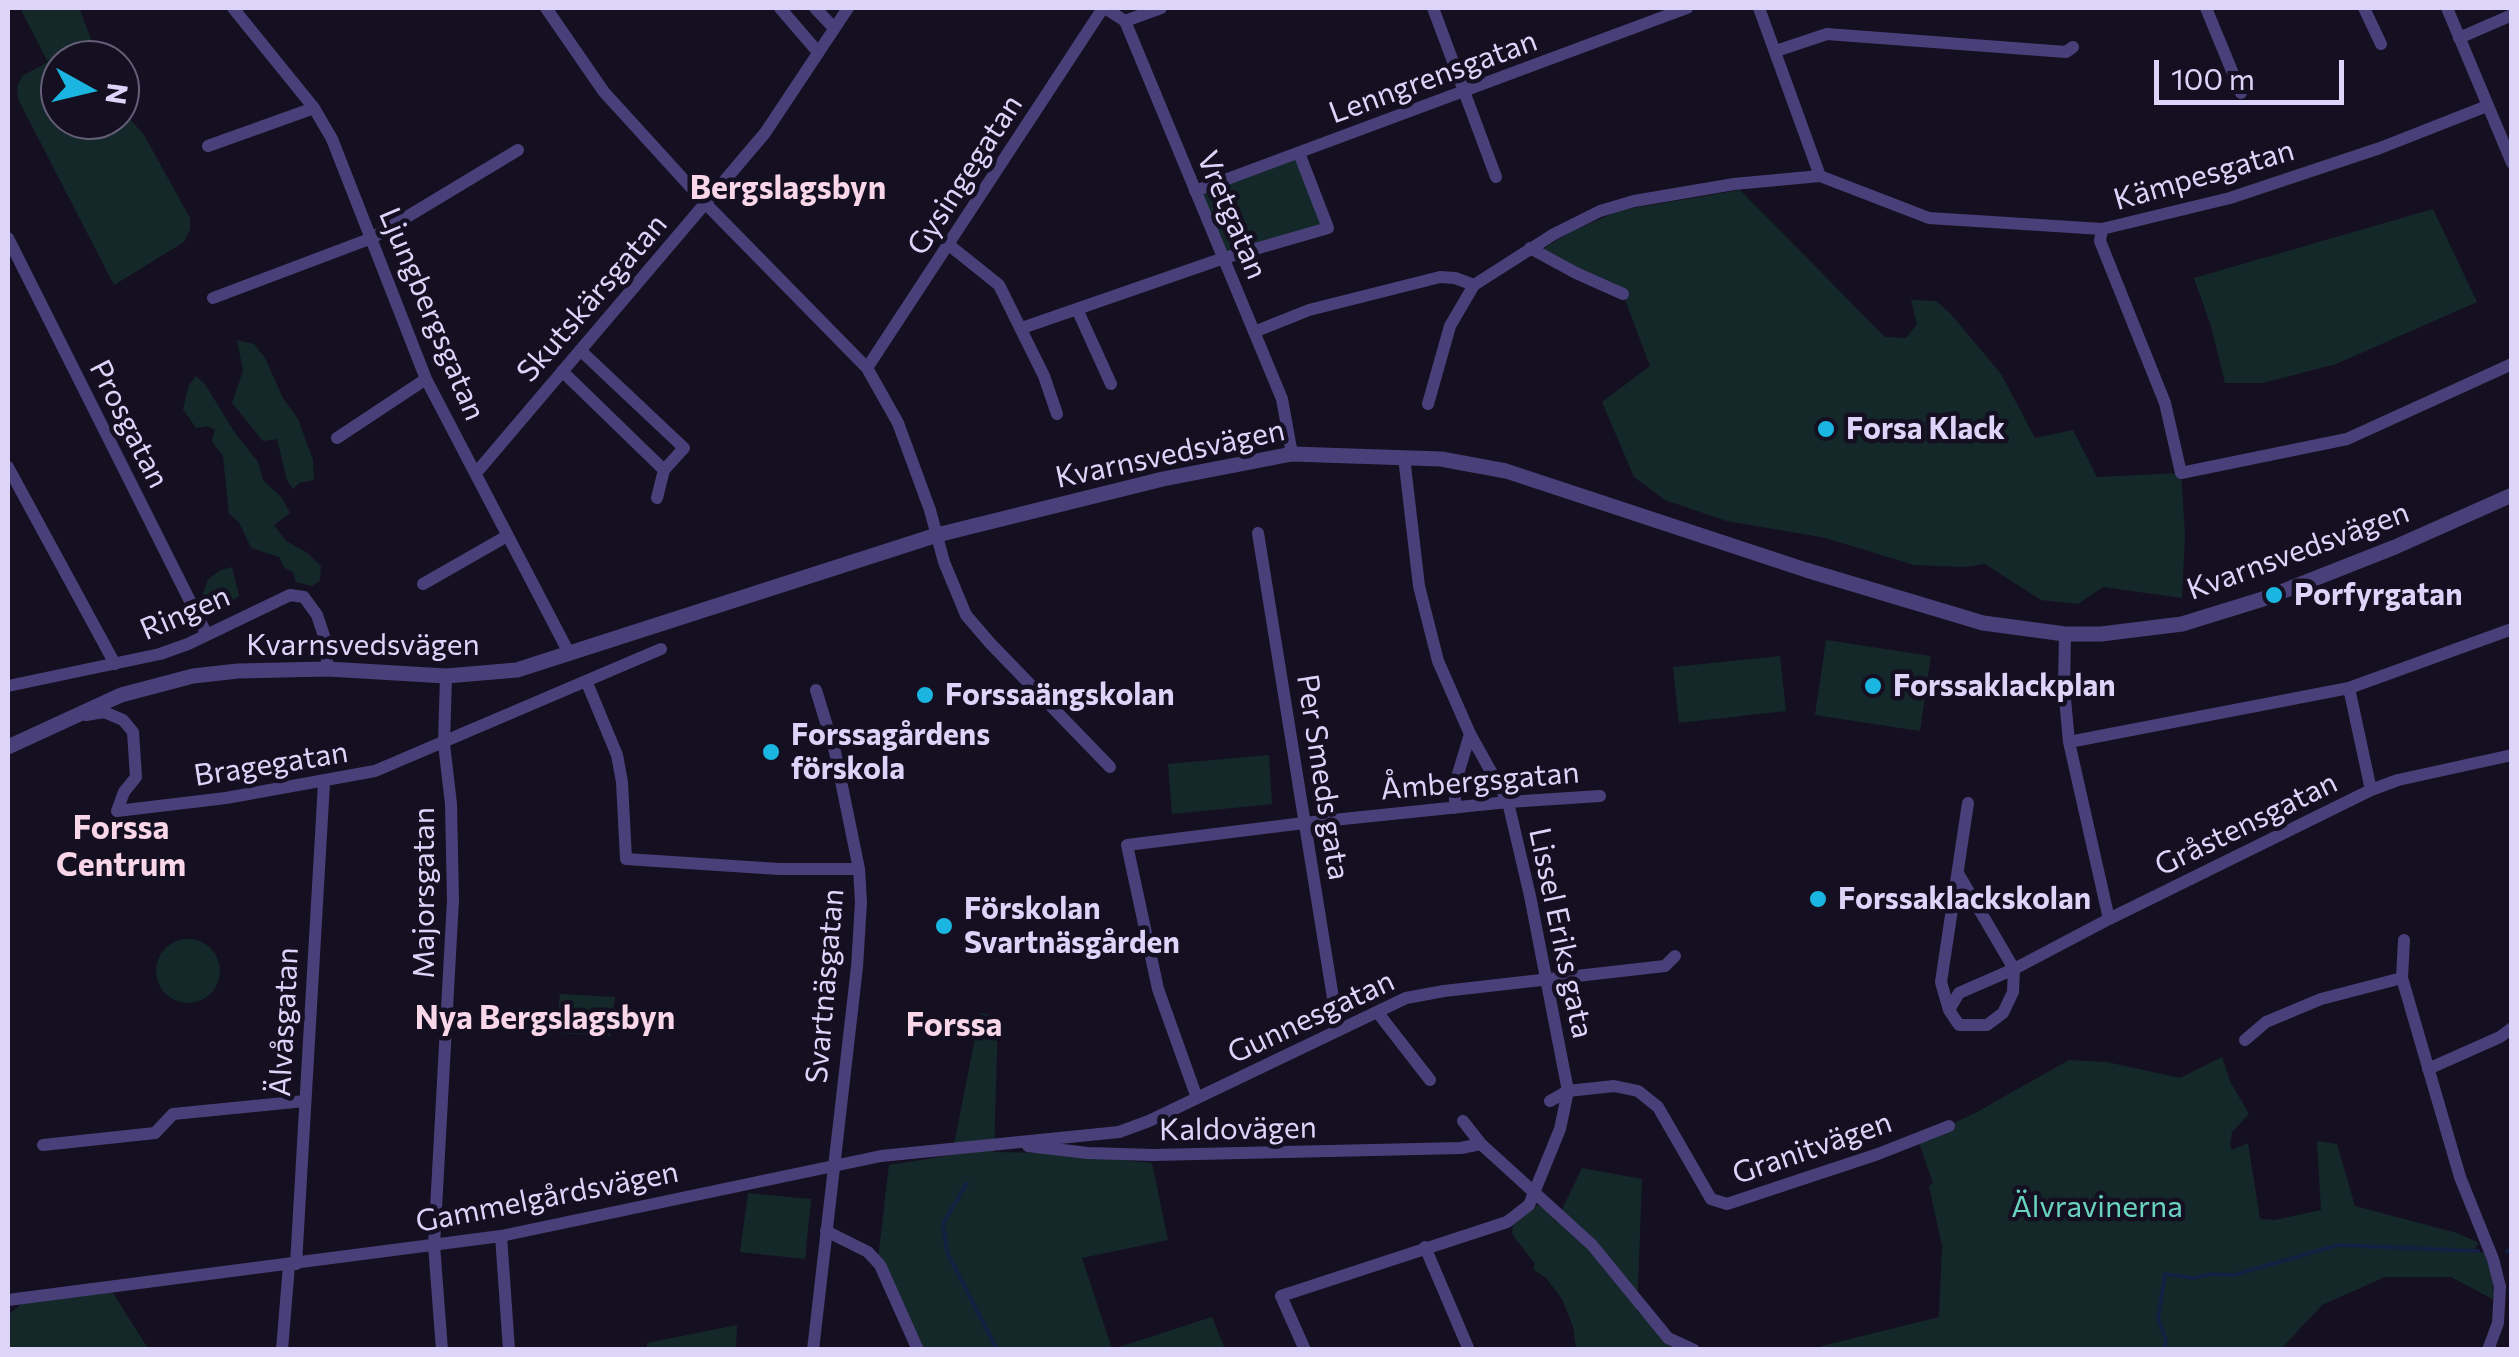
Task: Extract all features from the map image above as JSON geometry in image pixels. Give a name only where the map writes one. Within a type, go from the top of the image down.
[{"type":"street","name":"Ljungbergsgatan","points":[[236,8],[314,108],[332,139],[426,378],[570,653]]},
{"type":"street","points":[[546,8],[604,92],[867,368],[898,423],[966,615],[1110,767]]},
{"type":"street","points":[[780,8],[817,51]]},
{"type":"street","points":[[815,8],[834,28]]},
{"type":"street","name":"Skutskärsgatan","points":[[476,473],[708,205],[765,133],[848,8]]},
{"type":"street","points":[[1104,8],[1125,21],[1161,8]]},
{"type":"street","name":"Gysingegatan","points":[[867,368],[1104,8]]},
{"type":"street","points":[[1433,8],[1496,177]]},
{"type":"street","name":"Lenngrensgatan","points":[[1195,191],[1688,8]]},
{"type":"street","points":[[1759,8],[1820,176]]},
{"type":"street","points":[[2206,8],[2242,93]]},
{"type":"street","points":[[2364,8],[2381,44]]},
{"type":"street","points":[[2447,8],[2512,164]]},
{"type":"street","points":[[2459,38],[2512,15]]},
{"type":"street","name":"Vretgatan","points":[[1125,21],[1282,399],[1292,454]]},
{"type":"street","points":[[1776,51],[1827,34],[2066,52],[2073,47]]},
{"type":"street","name":"Kämpesgatan","points":[[1428,404],[1450,326],[1474,285],[1530,248],[1600,210],[1734,184],[1820,176],[1929,218],[2102,228],[2230,198],[2380,148],[2488,106]]},
{"type":"street","points":[[208,146],[314,108]]},
{"type":"street","points":[[213,298],[372,238],[518,150]]},
{"type":"street","points":[[1022,328],[1224,258],[1328,228],[1299,153]]},
{"type":"street","points":[[2102,228],[2100,241],[2164,404],[2181,473],[2347,439],[2512,364]]},
{"type":"street","name":"Prosgatan","points":[[8,238],[206,634]]},
{"type":"street","points":[[950,246],[999,285],[1044,376],[1057,414]]},
{"type":"street","points":[[1530,248],[1623,294]]},
{"type":"street","points":[[1254,332],[1338,302],[1440,277],[1474,285]]},
{"type":"street","points":[[1078,310],[1110,384]]},
{"type":"street","points":[[580,350],[684,448],[664,470],[657,498]]},
{"type":"street","points":[[562,371],[664,470]]},
{"type":"street","points":[[337,438],[426,378]]},
{"type":"street","name":"Kvarnsvedsvägen","points":[[8,746],[122,695],[193,676],[328,670],[446,676],[516,670],[937,535],[1163,479],[1292,454],[1441,458],[1506,472],[1965,618],[2066,634],[2101,634],[2182,624],[2247,604],[2395,547],[2512,495]]},
{"type":"street","name":"Lissel Eriks gata","points":[[1404,457],[1419,586],[1438,661],[1470,734],[1508,802],[1568,1092]]},
{"type":"street","points":[[8,467],[115,664]]},
{"type":"street","name":"Per Smeds gata","points":[[1258,533],[1338,1029]]},
{"type":"street","points":[[423,584],[507,536]]},
{"type":"street","name":"Ringen","points":[[8,686],[160,654],[283,597],[297,595],[304,598],[316,615],[324,636],[328,670]]},
{"type":"street","points":[[2069,742],[2349,688],[2512,629]]},
{"type":"street","points":[[2066,634],[2064,688],[2069,742],[2109,919]]},
{"type":"street","name":"Bragegatan","points":[[54,723],[104,712],[122,720],[132,732],[136,776],[117,811],[375,772],[661,650]]},
{"type":"street","name":"Majorsgatan","points":[[442,1350],[434,1245],[453,900],[451,804],[444,744],[446,676]]},
{"type":"street","points":[[587,683],[617,755],[626,860],[779,870],[859,869]]},
{"type":"street","points":[[2349,688],[2371,790]]},
{"type":"street","name":"Svartnäsgatan","points":[[814,1350],[858,953],[859,869],[835,752],[816,690]]},
{"type":"street","points":[[1455,808],[1455,784],[1470,734]]},
{"type":"street","name":"Gråstensgatan","points":[[1950,1010],[1959,993],[2014,970],[2371,790],[2398,780],[2512,755]]},
{"type":"street","name":"Älvåsgatan","points":[[282,1350],[293,1264],[324,782]]},
{"type":"street","name":"Åmbergsgatan","points":[[1197,1098],[1158,989],[1127,845],[1304,823],[1600,796]]},
{"type":"street","points":[[1959,875],[2014,970],[2012,992],[2003,1013],[1987,1024],[1959,1025],[1942,982],[1968,804]]},
{"type":"street","points":[[2404,940],[2402,978],[2460,1177],[2493,1258],[2500,1288],[2498,1323],[2488,1350]]},
{"type":"street","name":"Gunnesgatan","points":[[1093,1136],[1150,1121],[1406,998],[1665,966],[1675,956]]},
{"type":"street","points":[[2245,1040],[2266,1022],[2321,999],[2402,978]]},
{"type":"street","points":[[1378,1013],[1430,1080]]},
{"type":"street","points":[[2428,1070],[2512,1028]]},
{"type":"street","name":"Granitvägen","points":[[1550,1101],[1568,1092],[1614,1086],[1638,1091],[1658,1107],[1711,1199],[1727,1204],[1949,1126]]},
{"type":"street","points":[[1304,1350],[1281,1296],[1507,1222],[1528,1205],[1560,1130],[1568,1092]]},
{"type":"street","points":[[43,1145],[155,1133],[173,1114],[304,1101]]},
{"type":"street","points":[[1463,1121],[1481,1144],[1592,1245],[1668,1338],[1694,1350]]},
{"type":"street","name":"Gammelgårdsvägen","points":[[8,1300],[501,1236],[833,1164],[996,1142],[1093,1136]]},
{"type":"street","name":"Kaldovägen","points":[[996,1142],[1088,1154],[1154,1156],[1460,1148],[1481,1144]]},
{"type":"street","points":[[826,1231],[868,1252],[880,1265],[918,1350]]},
{"type":"street","points":[[501,1236],[509,1350]]},
{"type":"street","points":[[1425,1247],[1469,1350]]},
{"type":"green space","points":[[20,8],[79,8],[91,40],[40,40],[40,47]]},
{"type":"green space","points":[[40,66],[40,140],[140,140],[140,130],[190,218],[184,242],[114,285],[18,99],[17,87],[22,76]]},
{"type":"green space","points":[[1299,153],[1328,228],[1224,258],[1195,191]]},
{"type":"green space","points":[[1740,190],[1885,337],[1906,338],[1917,324],[1911,300],[1936,301],[2001,374],[2035,438],[2073,430],[2097,477],[2181,473],[2185,535],[2182,598],[2103,587],[2078,604],[2041,600],[1985,564],[1914,565],[1826,538],[1727,521],[1665,500],[1634,477],[1602,402],[1650,366],[1623,294],[1543,249],[1570,232],[1621,210]]},
{"type":"green space","points":[[2433,209],[2477,302],[2336,364],[2263,383],[2225,383],[2194,278]]},
{"type":"green space","points":[[237,340],[254,344],[265,358],[283,398],[298,419],[313,460],[314,480],[299,483],[293,489],[277,439],[263,441],[232,403],[243,371]]},
{"type":"green space","points":[[196,376],[258,462],[263,480],[282,498],[290,513],[274,525],[286,541],[321,566],[320,581],[312,586],[296,582],[293,572],[285,568],[279,557],[251,548],[239,522],[229,514],[223,456],[212,441],[215,430],[207,426],[196,428],[183,409],[189,385]]},
{"type":"green space","points":[[232,567],[239,596],[216,610],[203,612],[198,608],[208,579]]},
{"type":"green space","name":"Forssaklackplan","points":[[1826,640],[1931,656],[1920,731],[1815,715]]},
{"type":"green space","points":[[1780,656],[1786,711],[1679,723],[1673,667]]},
{"type":"green space","points":[[1269,755],[1272,804],[1172,814],[1168,764]]},
{"type":"green space","points":[[188,939],[211,948],[220,971],[211,994],[188,1003],[165,994],[156,971],[165,948]]},
{"type":"green space","points":[[560,994],[615,997],[610,1036],[556,1033]]},
{"type":"green space","points":[[980,1013],[998,1016],[994,1152],[1152,1163],[1168,1240],[1082,1258],[1112,1349],[919,1349],[878,1258],[889,1165],[952,1155]]},
{"type":"green space","name":"Älvravinerna","points":[[2222,1057],[2230,1081],[2249,1114],[2232,1132],[2230,1144],[2232,1150],[2248,1143],[2260,1219],[2275,1220],[2321,1210],[2317,1141],[2337,1144],[2355,1206],[2457,1233],[2479,1243],[2474,1250],[2487,1254],[2496,1301],[2451,1277],[2385,1277],[2322,1305],[2281,1349],[1820,1350],[1822,1346],[1939,1317],[1942,1246],[1929,1186],[1933,1183],[1918,1140],[2069,1060],[2107,1062],[2180,1078]]},
{"type":"green space","points":[[1582,1168],[1642,1179],[1637,1312],[1696,1349],[1576,1349],[1573,1327],[1562,1299],[1546,1278],[1533,1269],[1535,1264],[1512,1234],[1513,1223],[1537,1205],[1548,1210],[1556,1222]]},
{"type":"green space","points":[[748,1193],[811,1199],[805,1259],[740,1252]]},
{"type":"green space","points":[[113,1293],[147,1347],[8,1350],[8,1315],[25,1301]]},
{"type":"green space","points":[[1212,1317],[1225,1349],[1113,1349]]},
{"type":"green space","points":[[737,1325],[736,1349],[647,1349],[647,1343]]},
{"type":"waterway","points":[[967,1183],[943,1224],[947,1252],[997,1350]]},
{"type":"waterway","points":[[2164,1350],[2166,1340],[2158,1319],[2165,1274],[2193,1278],[2234,1275],[2338,1245],[2478,1251]]},
{"type":"waterway","points":[[2507,1251],[2512,1250]]},
{"type":"place","name":"Forsa Klack","points":[[1826,429]]},
{"type":"place","name":"Porfyrgatan","points":[[2274,595]]},
{"type":"place","name":"Forssaklackplan","points":[[1873,686]]},
{"type":"place","name":"Forssaängskolan","points":[[925,695]]},
{"type":"place","name":"Forssagårdens förskola","points":[[771,752]]},
{"type":"place","name":"Forssaklackskolan","points":[[1818,899]]},
{"type":"place","name":"Förskolan Svartnäsgården","points":[[944,926]]},
{"type":"district","name":"Bergslagsbyn","points":[[788,188]]},
{"type":"district","name":"Forssa Centrum","points":[[121,846]]},
{"type":"district","name":"Nya Bergslagsbyn","points":[[545,1018]]},
{"type":"district","name":"Forssa","points":[[954,1025]]}]
